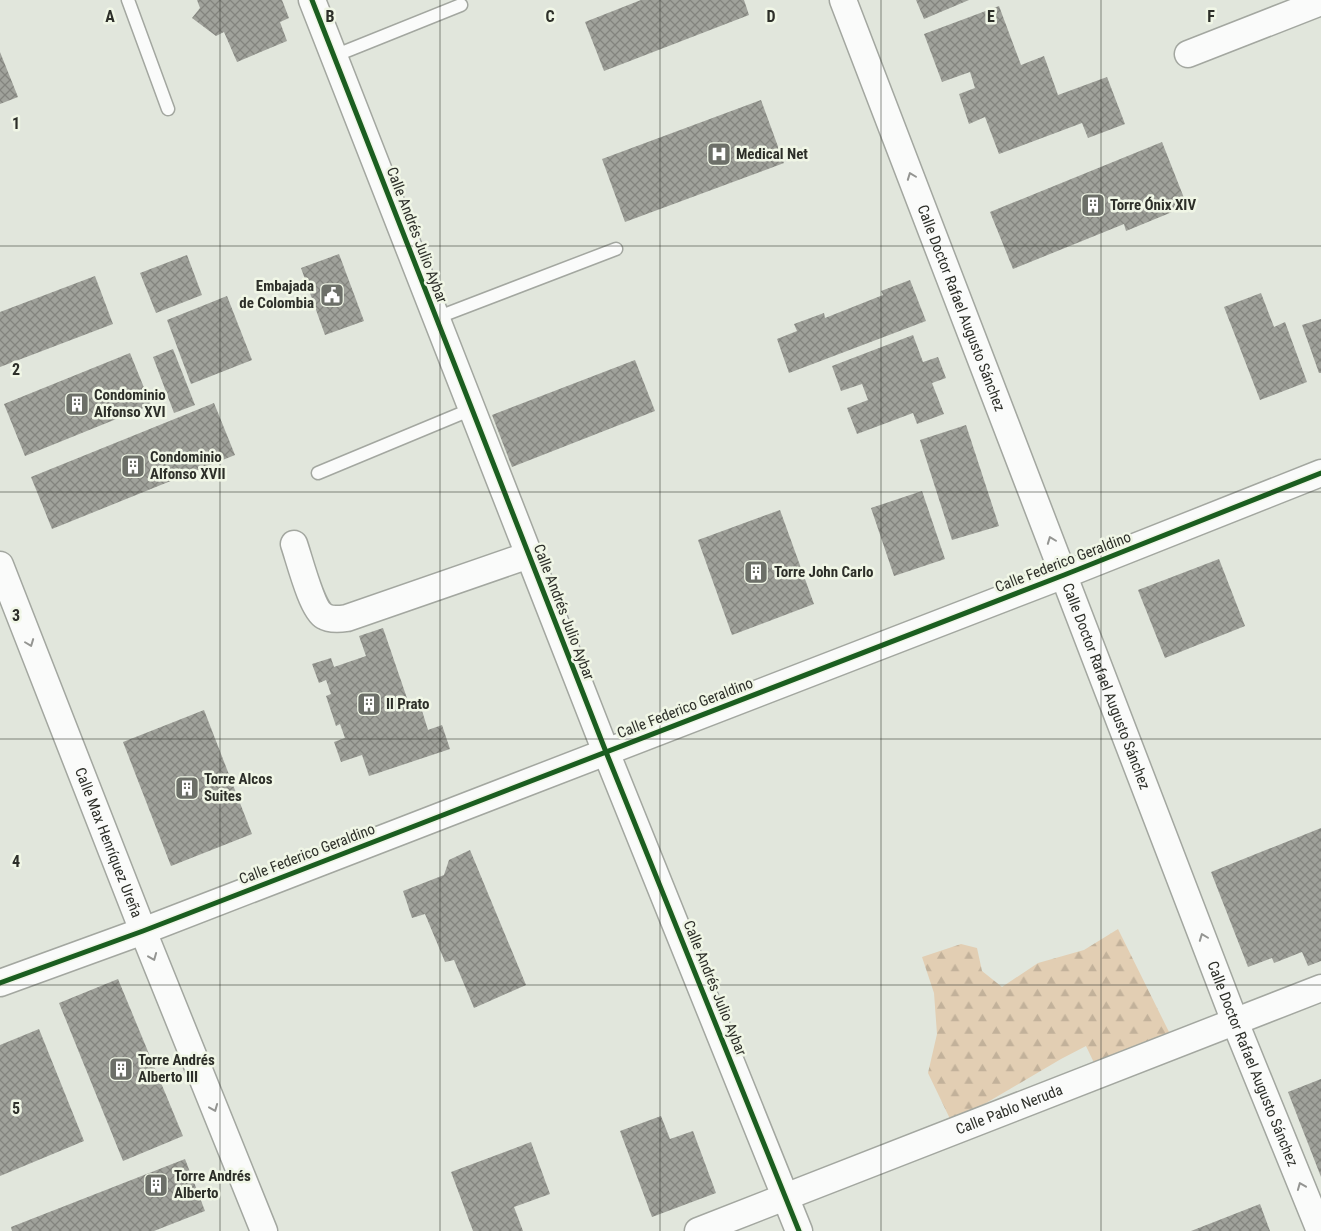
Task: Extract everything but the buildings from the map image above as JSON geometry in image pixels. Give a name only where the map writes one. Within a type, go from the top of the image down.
[{"type":"street","name":"Calle Andrés Julio Aybar","points":[[312,0],[606,752],[799,1231]]},
{"type":"street","name":"Calle Doctor Rafael Augusto Sánchez","points":[[843,0],[1235,1022],[1320,1231]]},
{"type":"street","points":[[1188,54],[1321,2]]},
{"type":"street","name":"Calle Federico Geraldino","points":[[0,983],[142,931],[606,752],[1064,575],[1321,473]]},
{"type":"street","points":[[294,544],[314,604],[323,616],[334,619],[347,618],[529,555]]},
{"type":"street","name":"Calle Max Henríquez Ureña","points":[[0,564],[142,931],[264,1231]]},
{"type":"street","name":"Calle Pablo Neruda","points":[[698,1231],[1321,988]]},
{"type":"lane","points":[[128,0],[168,109]]},
{"type":"lane","points":[[334,56],[461,5]]},
{"type":"lane","points":[[436,318],[616,249]]},
{"type":"lane","points":[[318,473],[472,409]]},
{"type":"green space","points":[[1118,929],[1171,1036],[1097,1069],[1086,1046],[952,1123],[928,1073],[937,1034],[934,993],[922,957],[961,944],[977,948],[982,971],[1002,987],[1038,963],[1084,950]]},
{"type":"cycle path","points":[[312,0],[606,752],[799,1231]]},
{"type":"cycle path","points":[[0,983],[143,931],[1064,575],[1321,473]]},
{"type":"place","name":"Medical Net","points":[[719,154]]},
{"type":"place","name":"Torre Ónix XIV","points":[[1093,205]]},
{"type":"place","name":"Embajada de Colombia","points":[[332,295]]},
{"type":"place","name":"Condominio Alfonso XVI","points":[[77,404]]},
{"type":"place","name":"Condominio Alfonso XVII","points":[[133,466]]},
{"type":"place","name":"Torre John Carlo","points":[[756,572]]},
{"type":"place","name":"Il Prato","points":[[369,704]]},
{"type":"place","name":"Torre Alcos Suites","points":[[187,788]]},
{"type":"place","name":"Torre Andrés Alberto III","points":[[121,1069]]},
{"type":"place","name":"Torre Andrés Alberto","points":[[156,1185]]}]
